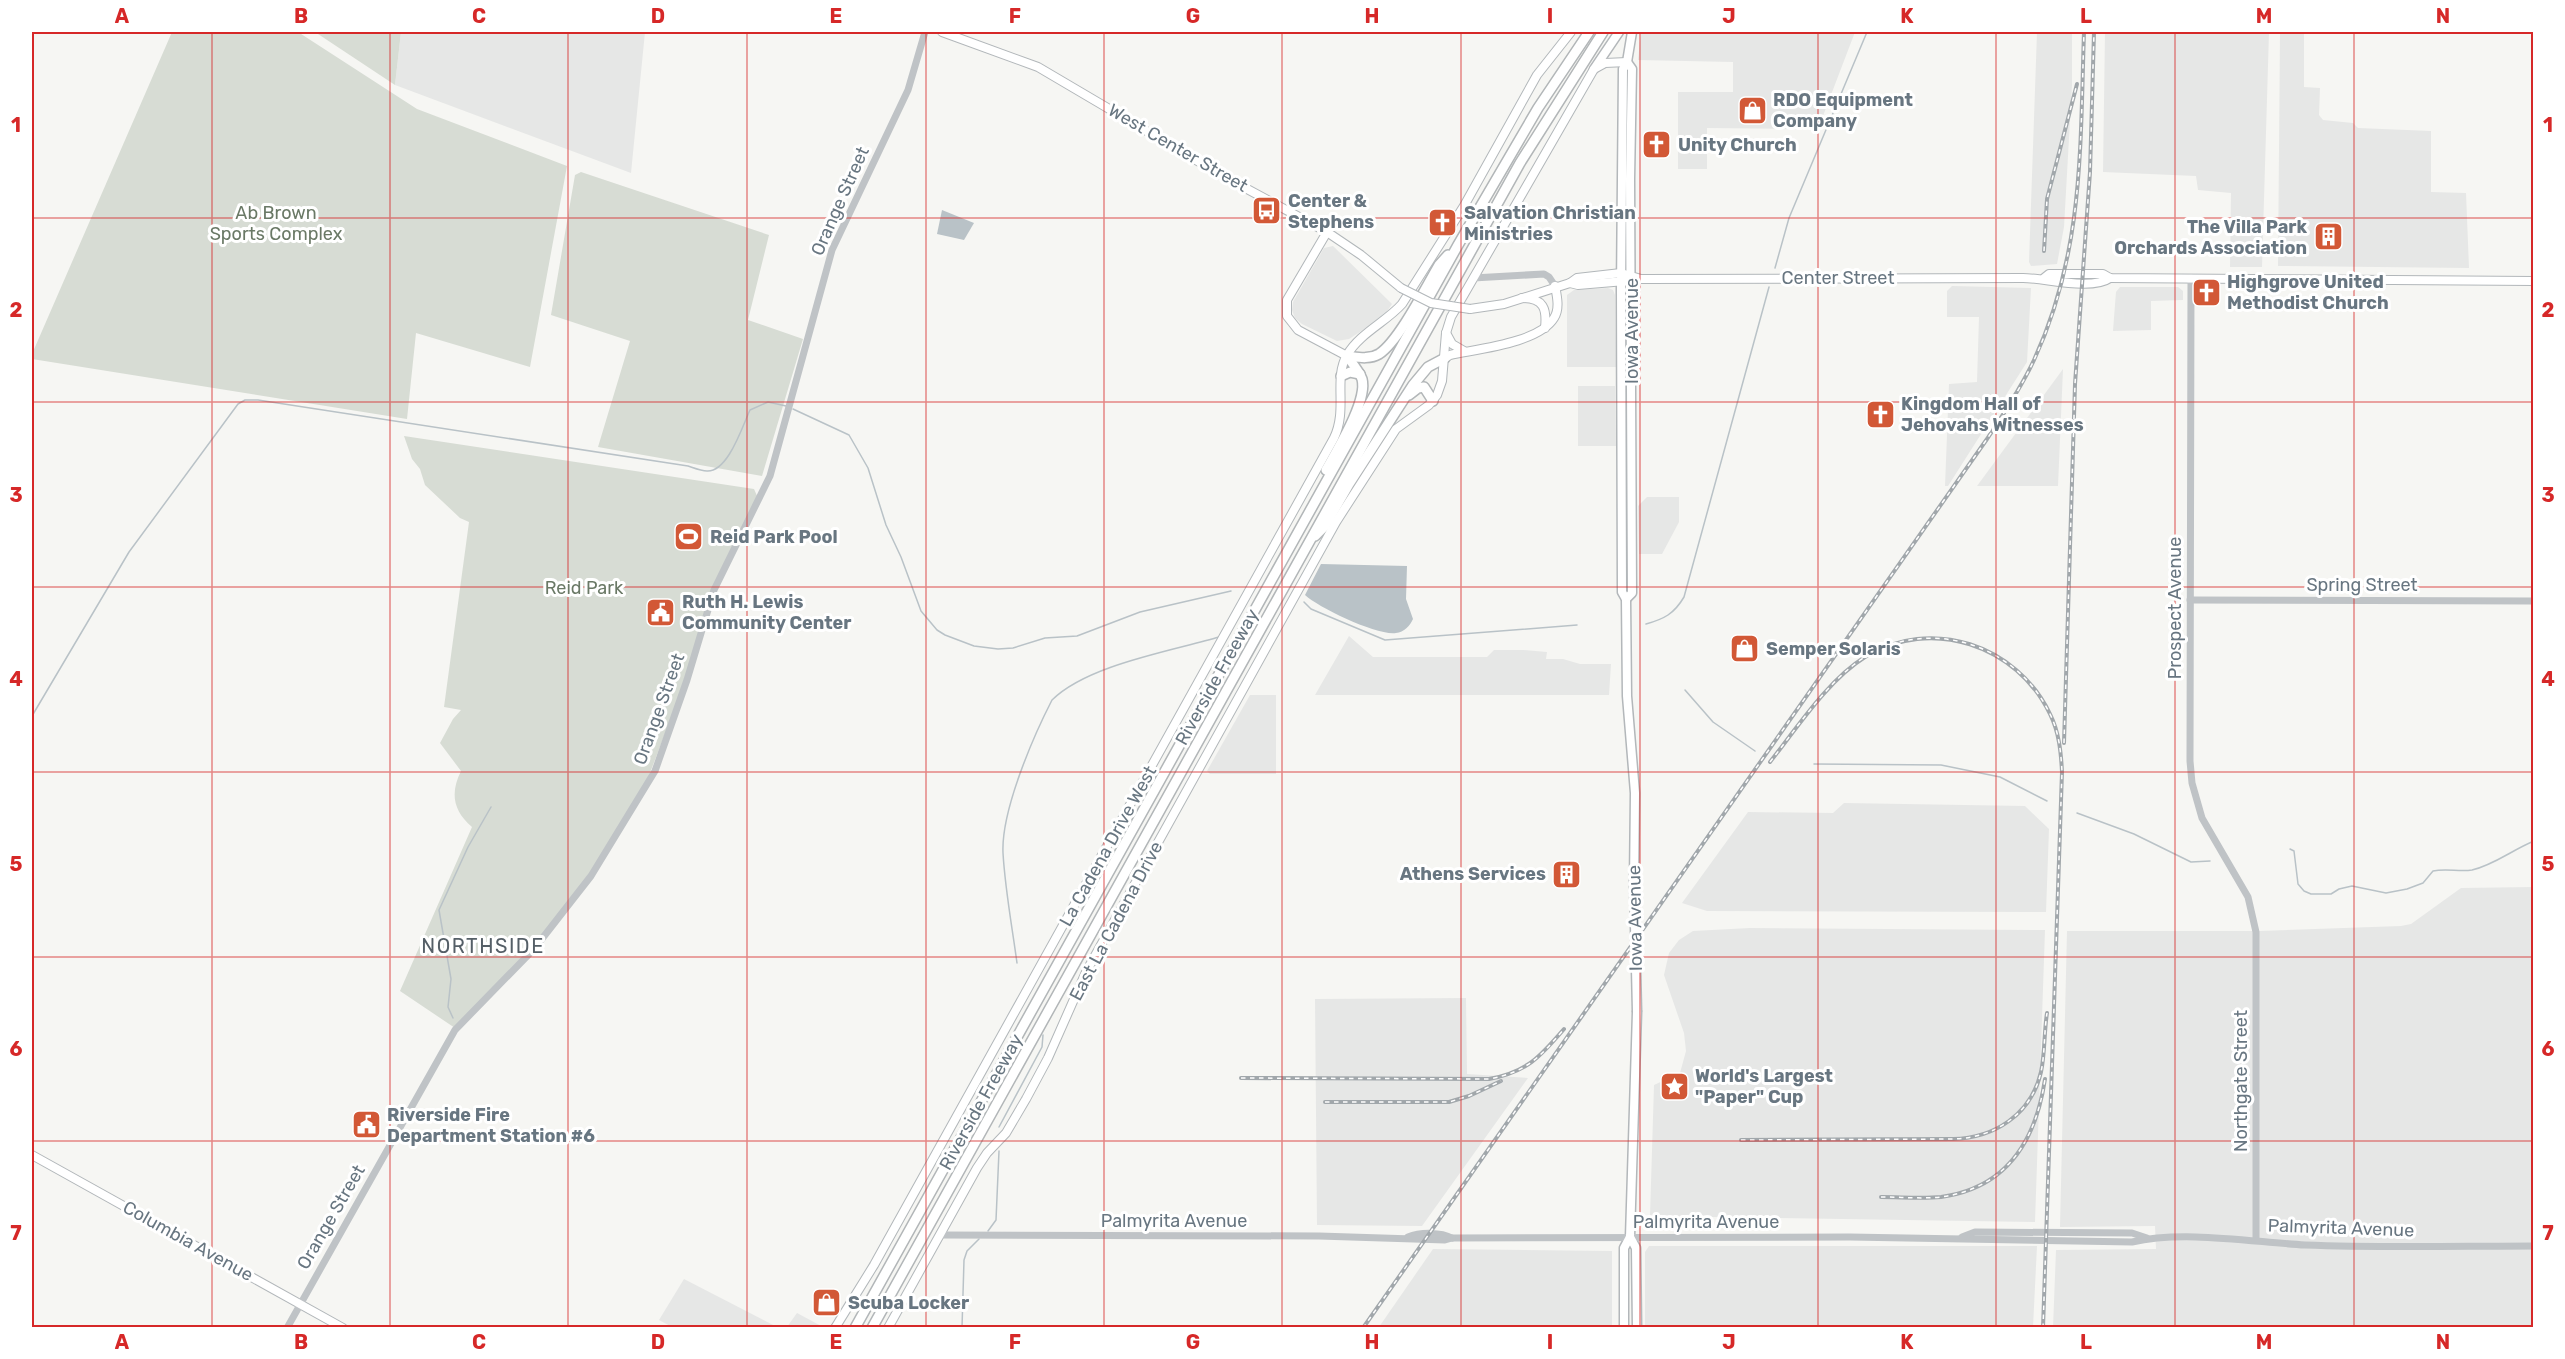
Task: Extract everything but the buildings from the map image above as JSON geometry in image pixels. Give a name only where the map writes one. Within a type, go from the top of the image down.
[{"type":"highway","name":"Riverside Freeway","points":[[855,1328],[1458,245],[1538,108],[1588,32]]},
{"type":"highway","name":"Riverside Freeway","points":[[872,1328],[1515,172],[1604,32]]},
{"type":"highway","points":[[1347,356],[1371,357],[1379,354],[1391,343],[1439,265],[1458,245]]},
{"type":"highway","points":[[1296,534],[1306,507],[1359,403],[1363,386],[1360,374],[1347,356]]},
{"type":"highway","points":[[1309,541],[1325,526],[1349,484],[1413,385],[1428,367],[1445,358]]},
{"type":"highway","points":[[1341,376],[1350,372],[1360,374]]},
{"type":"highway","points":[[1401,404],[1421,387],[1427,389],[1433,401]]},
{"type":"highway","points":[[848,1328],[880,1270],[890,1263]]},
{"type":"main road","name":"West Center Street","points":[[942,32],[1038,67],[1223,176],[1327,232],[1361,255],[1401,288]]},
{"type":"main road","name":"La Cadena Drive West","points":[[835,1328],[874,1265],[1334,438],[1341,418],[1341,376],[1347,356],[1365,336],[1394,314],[1402,304],[1464,206],[1537,75],[1571,32]]},
{"type":"main road","points":[[1433,401],[1442,381],[1446,333],[1451,317],[1594,69],[1619,32]]},
{"type":"main road","name":"Iowa Avenue","points":[[1624,1328],[1624,1248],[1630,1237],[1637,1012],[1634,882],[1635,793],[1627,696],[1626,599],[1622,592],[1623,69],[1628,62],[1632,32]]},
{"type":"main road","points":[[1594,69],[1605,63],[1628,62]]},
{"type":"main road","name":"Iowa Avenue","points":[[1626,599],[1632,593],[1632,69],[1628,62]]},
{"type":"main road","points":[[1327,232],[1287,300],[1287,316],[1298,330],[1347,356]]},
{"type":"main road","name":"Center Street","points":[[1401,288],[1431,303],[1470,309],[1488,308],[1555,286],[1621,278],[2044,278],[2049,274],[2103,274],[2110,278],[2534,281]]},
{"type":"main road","points":[[1445,358],[1523,338],[1545,328],[1554,318],[1557,309],[1555,286]]},
{"type":"main road","points":[[1519,298],[1536,300],[1544,305],[1545,328]]},
{"type":"main road","points":[[1446,333],[1456,347],[1466,351]]},
{"type":"main road","name":"East La Cadena Drive","points":[[888,1328],[977,1168],[1010,1126],[1041,1072],[1086,972],[1307,574],[1389,437],[1404,422],[1433,401]]},
{"type":"main road","name":"Columbia Avenue","points":[[32,1155],[300,1302],[343,1328]]},
{"type":"main road","name":"Iowa Avenue","points":[[1630,1237],[1636,1248],[1637,1328]]},
{"type":"street","name":"Orange Street","points":[[287,1328],[455,1030],[534,949],[584,885],[604,858],[655,771],[687,680],[714,590],[770,476],[831,250],[908,90],[925,32]]},
{"type":"street","points":[[1473,278],[1544,274],[1555,286]]},
{"type":"street","name":"Prospect Avenue","points":[[2191,278],[2192,783],[2202,818],[2248,897],[2254,923]]},
{"type":"street","name":"Spring Street","points":[[2190,600],[2534,601]]},
{"type":"street","name":"Northgate Street","points":[[2254,923],[2256,946],[2256,1240]]},
{"type":"street","name":"Palmyrita Avenue","points":[[940,1235],[1408,1237],[1416,1239],[1959,1238],[2121,1242],[2148,1238],[2256,1240],[2313,1245],[2534,1246]]},
{"type":"shaded area","points":[[401,32],[645,32],[631,173],[395,85]]},
{"type":"shaded area","name":"RDO Equipment Company","points":[[1641,32],[1855,32],[1818,129],[1707,128],[1707,169],[1678,169],[1678,92],[1733,92],[1733,62],[1638,60]]},
{"type":"shaded area","points":[[2037,32],[2072,32],[2072,85],[2064,227],[2057,264],[2031,266],[2029,262]]},
{"type":"shaded area","points":[[2105,32],[2269,32],[2262,267],[2230,267],[2231,193],[2198,190],[2196,176],[2103,172]]},
{"type":"shaded area","points":[[2280,32],[2304,32],[2304,87],[2320,88],[2319,115],[2323,120],[2353,123],[2358,128],[2431,131],[2431,192],[2466,193],[2469,268],[2278,266]]},
{"type":"shaded area","points":[[942,210],[974,223],[964,240],[937,234]]},
{"type":"shaded area","points":[[1333,246],[1392,304],[1383,317],[1349,339],[1337,341],[1302,324],[1295,318],[1292,310],[1293,302],[1324,248]]},
{"type":"shaded area","points":[[1952,286],[2031,288],[2027,362],[1948,486],[1945,486],[1949,384],[1977,382],[1979,317],[1947,317],[1947,291]]},
{"type":"shaded area","points":[[2120,287],[2178,287],[2183,291],[2183,300],[2151,301],[2151,330],[2113,331],[2116,292]]},
{"type":"shaded area","points":[[1608,288],[1613,290],[1615,295],[1616,367],[1567,367],[1567,295],[1574,290]]},
{"type":"shaded area","points":[[2063,369],[2058,486],[1977,486]]},
{"type":"shaded area","points":[[1578,386],[1615,386],[1616,446],[1578,446]]},
{"type":"shaded area","points":[[1647,497],[1679,497],[1679,522],[1662,554],[1639,554],[1638,506]]},
{"type":"shaded area","name":"Reid Park Pool","points":[[684,526],[698,530],[691,546],[681,543]]},
{"type":"shaded area","points":[[1321,564],[1407,566],[1406,599],[1413,619],[1410,624],[1399,632],[1387,633],[1335,614],[1312,600],[1305,595]]},
{"type":"shaded area","points":[[1349,636],[1373,657],[1487,657],[1494,650],[1523,650],[1547,652],[1546,659],[1563,659],[1580,664],[1611,664],[1609,695],[1315,695]]},
{"type":"shaded area","points":[[1250,695],[1276,695],[1276,774],[1210,774],[1207,771]]},
{"type":"shaded area","points":[[1844,803],[2025,806],[2049,829],[2046,912],[1707,911],[1682,903],[1748,812],[1833,813]]},
{"type":"shaded area","points":[[2533,887],[2533,1327],[2053,1328],[2056,1250],[2156,1249],[2155,1226],[2060,1227],[2067,931],[2260,931],[2401,926],[2411,924],[2461,888]]},
{"type":"shaded area","points":[[1750,928],[2045,930],[2035,1222],[1650,1216],[1654,1085],[1680,1073],[1686,1051],[1684,1033],[1664,975],[1669,953],[1679,940],[1693,931]]},
{"type":"shaded area","points":[[1466,998],[1467,1074],[1528,1078],[1422,1226],[1317,1225],[1315,999]]},
{"type":"shaded area","points":[[1649,1246],[2037,1246],[2033,1327],[1645,1327],[1645,1252]]},
{"type":"shaded area","points":[[1433,1249],[1612,1251],[1612,1327],[1379,1327]]},
{"type":"shaded area","points":[[684,1279],[777,1327],[672,1327],[659,1320]]},
{"type":"shaded area","points":[[797,1313],[823,1327],[787,1327]]},
{"type":"green space","name":"Ab Brown Sports Complex","points":[[172,32],[298,32],[417,109],[567,166],[530,367],[416,333],[407,419],[32,359],[32,354]]},
{"type":"green space","points":[[315,32],[401,32],[395,85]]},
{"type":"green space","points":[[581,172],[769,235],[748,320],[803,339],[762,476],[598,447],[630,341],[551,315],[575,175]]},
{"type":"green space","name":"Reid Park","points":[[404,436],[754,489],[758,498],[712,588],[678,700],[648,778],[597,865],[532,949],[455,1028],[400,991],[472,827],[461,815],[455,801],[455,787],[461,771],[440,743],[453,719],[461,710],[444,707],[469,522],[460,518],[425,485]]},
{"type":"waterway","points":[[1775,268],[1789,218],[1867,32]]},
{"type":"waterway","points":[[1646,624],[1668,615],[1684,597],[1769,287]]},
{"type":"waterway","points":[[32,716],[129,552],[238,404],[245,400],[258,400],[688,466],[707,471],[715,469],[728,457],[750,410],[768,402],[786,406]]},
{"type":"waterway","points":[[793,409],[849,435],[868,468],[886,525],[901,557],[921,611],[937,630],[945,635],[974,646],[1013,648],[1045,638],[1077,636],[1140,612],[1231,591]]},
{"type":"waterway","points":[[1304,602],[1311,609],[1385,640],[1577,625]]},
{"type":"waterway","points":[[1017,963],[1005,880],[1004,836],[1007,817],[1020,775],[1052,700],[1086,677],[1108,668],[1219,637]]},
{"type":"waterway","points":[[1685,690],[1713,722],[1755,751]]},
{"type":"waterway","points":[[1814,764],[1941,765],[2000,777],[2047,801]]},
{"type":"waterway","points":[[453,1018],[448,1007],[451,979],[439,910],[468,847],[491,807]]},
{"type":"waterway","points":[[2077,813],[2134,834],[2191,862],[2210,861]]},
{"type":"waterway","points":[[2290,849],[2294,851],[2298,884],[2304,891],[2311,894],[2331,894],[2339,889],[2352,886],[2386,893],[2423,883],[2433,871],[2480,868],[2534,841]]},
{"type":"waterway","points":[[999,1127],[1042,1047],[1043,1035]]},
{"type":"waterway","points":[[988,1231],[996,1220],[999,1151]]},
{"type":"waterway","points":[[962,1328],[964,1260],[967,1251],[979,1239]]},
{"type":"railway","points":[[1363,1328],[1987,439],[2024,380],[2050,320],[2071,239],[2080,158],[2084,32]]},
{"type":"railway","points":[[2064,743],[2075,384],[2090,172],[2094,32]]},
{"type":"railway","points":[[2044,251],[2047,199],[2077,84]]},
{"type":"railway","points":[[1770,762],[1814,705],[1851,667],[1865,657],[1891,645],[1917,639],[1944,639],[1970,644],[1994,655],[2016,670],[2035,690],[2050,714],[2059,742],[2062,772],[2043,1328]]},
{"type":"railway","points":[[1741,1140],[1953,1139],[1968,1138],[1996,1129],[2020,1112],[2036,1087],[2041,1072],[2047,1013]]},
{"type":"railway","points":[[1241,1078],[1489,1079],[1513,1072],[1532,1062],[1564,1029]]},
{"type":"railway","points":[[1881,1197],[1941,1197],[1964,1192],[2001,1172],[2026,1141],[2041,1101],[2045,1079]]},
{"type":"railway","points":[[1325,1102],[1449,1102],[1469,1096],[1501,1081]]},
{"type":"place","name":"RDO Equipment Company","points":[[1752,110]]},
{"type":"place","name":"Unity Church","points":[[1657,145]]},
{"type":"place","name":"Center & Stephens","points":[[1267,211]]},
{"type":"place","name":"Salvation Christian Ministries","points":[[1443,223]]},
{"type":"place","name":"The Villa Park Orchards Association","points":[[2328,237]]},
{"type":"place","name":"Highgrove United Methodist Church","points":[[2206,292]]},
{"type":"place","name":"Kingdom Hall of Jehovahs Witnesses","points":[[1880,414]]},
{"type":"place","name":"Reid Park Pool","points":[[689,537]]},
{"type":"place","name":"Ruth H. Lewis Community Center","points":[[661,612]]},
{"type":"place","name":"Semper Solaris","points":[[1745,649]]},
{"type":"place","name":"Athens Services","points":[[1567,874]]},
{"type":"place","name":"World's Largest \"Paper\" Cup","points":[[1674,1086]]},
{"type":"place","name":"Riverside Fire Department Station #6","points":[[366,1125]]},
{"type":"place","name":"Scuba Locker","points":[[827,1303]]},
{"type":"district","name":"NORTHSIDE","points":[[483,946]]}]
